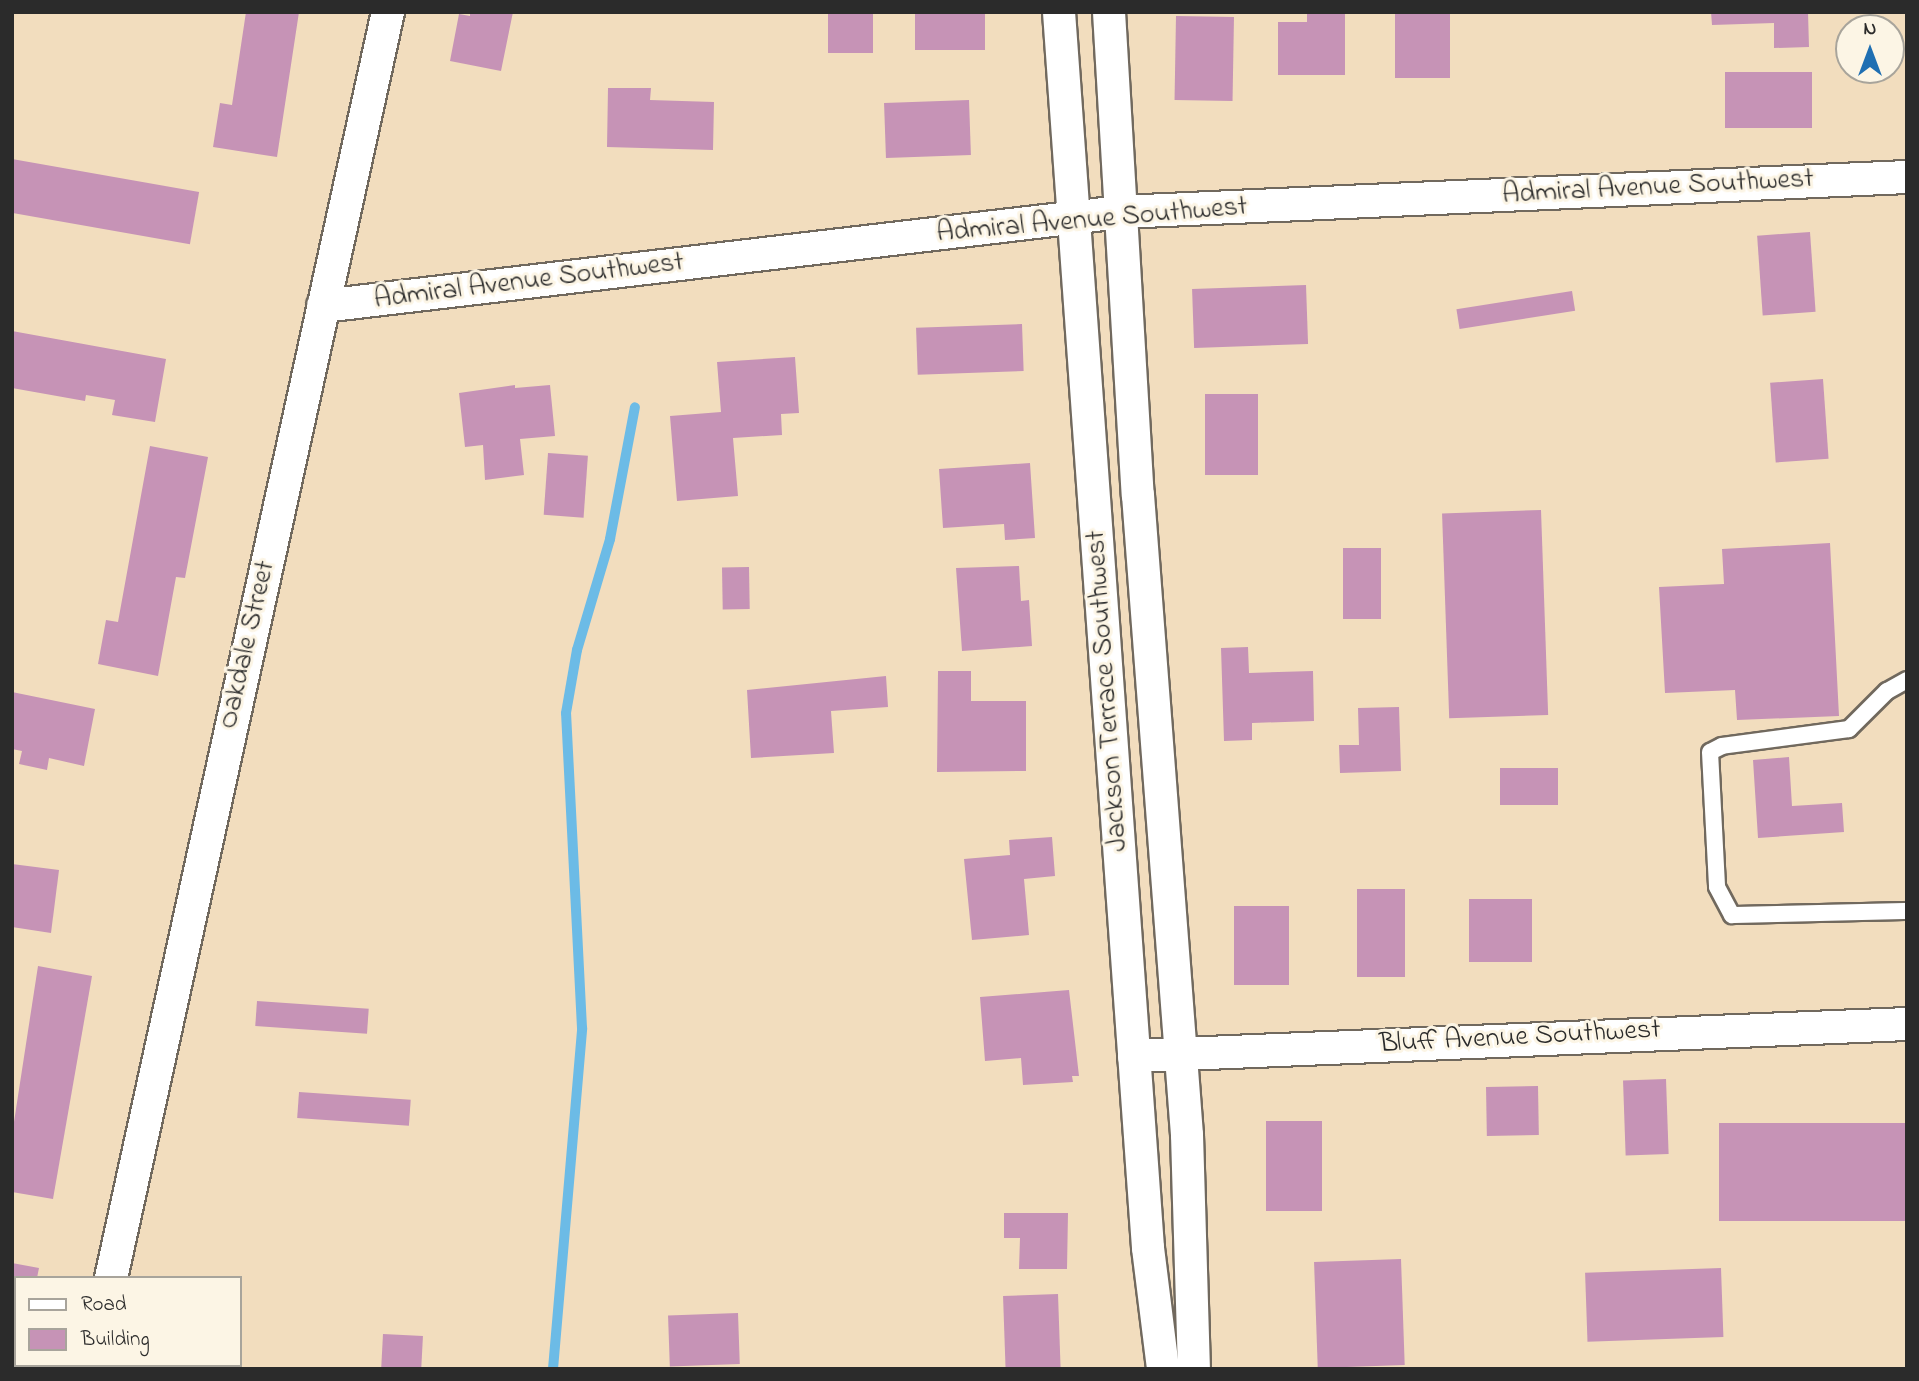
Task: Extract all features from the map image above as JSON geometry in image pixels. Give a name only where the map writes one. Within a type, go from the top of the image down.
[{"type":"street","name":"Oakdale Street","points":[[111,1276],[388,12]]},
{"type":"street","name":"Jackson Terrace Southwest","points":[[1059,12],[1147,1248],[1163,1369]]},
{"type":"street","name":"Jackson Terrace Southwest","points":[[1109,12],[1138,495],[1181,1054],[1194,1369]]},
{"type":"street","name":"Admiral Avenue Southwest","points":[[323,306],[1121,212],[1907,177]]},
{"type":"street","name":"Bluff Avenue Southwest","points":[[1134,1056],[1907,1024]]},
{"type":"lane","points":[[1907,680],[1886,691],[1849,729],[1722,746],[1710,752],[1717,887],[1732,915],[1907,911]]},
{"type":"building","points":[[246,12],[299,12],[277,157],[213,147],[220,103],[232,105]]},
{"type":"building","points":[[470,12],[513,12],[501,71],[450,61],[459,14],[470,16]]},
{"type":"building","points":[[828,12],[873,12],[873,53],[828,53]]},
{"type":"building","points":[[915,12],[985,12],[985,50],[915,50]]},
{"type":"building","points":[[1307,12],[1345,12],[1345,75],[1278,75],[1278,22],[1307,22]]},
{"type":"building","points":[[1395,12],[1450,12],[1450,78],[1395,78]]},
{"type":"building","points":[[1711,12],[1808,12],[1809,47],[1774,48],[1774,23],[1712,25]]},
{"type":"building","points":[[1176,16],[1234,17],[1233,101],[1175,100]]},
{"type":"building","points":[[1725,72],[1812,72],[1812,128],[1725,128]]},
{"type":"building","points":[[608,88],[651,88],[650,100],[714,102],[713,150],[607,147]]},
{"type":"building","points":[[969,100],[971,155],[886,158],[884,103]]},
{"type":"building","points":[[12,159],[199,192],[190,244],[12,213]]},
{"type":"building","points":[[1810,232],[1816,312],[1763,316],[1757,236]]},
{"type":"building","points":[[1306,285],[1308,344],[1194,348],[1192,289]]},
{"type":"building","points":[[1572,291],[1575,311],[1460,329],[1456,309]]},
{"type":"building","points":[[1022,324],[1024,371],[918,375],[916,328]]},
{"type":"building","points":[[12,331],[166,359],[155,422],[112,415],[115,400],[86,395],[85,401],[12,388]]},
{"type":"building","points":[[795,357],[799,413],[781,414],[782,435],[733,438],[738,496],[677,501],[670,416],[721,412],[717,362]]},
{"type":"building","points":[[1823,379],[1829,459],[1776,463],[1770,383]]},
{"type":"building","points":[[515,385],[515,388],[550,385],[555,436],[520,439],[524,475],[485,480],[483,445],[465,447],[459,393]]},
{"type":"building","points":[[1205,394],[1258,394],[1258,475],[1205,475]]},
{"type":"building","points":[[150,446],[208,457],[185,578],[176,577],[158,676],[98,664],[106,620],[118,622]]},
{"type":"building","points":[[548,453],[588,456],[584,518],[544,515]]},
{"type":"building","points":[[1030,463],[1035,538],[1005,540],[1004,524],[943,528],[939,469]]},
{"type":"building","points":[[1541,510],[1548,715],[1449,718],[1442,513]]},
{"type":"building","points":[[1830,543],[1839,716],[1737,720],[1735,690],[1665,693],[1659,587],[1724,584],[1722,549]]},
{"type":"building","points":[[1343,548],[1381,548],[1381,619],[1343,619]]},
{"type":"building","points":[[1019,566],[1021,601],[1029,600],[1032,646],[962,651],[956,568]]},
{"type":"building","points":[[722,567],[749,567],[750,609],[723,609]]},
{"type":"building","points":[[1248,647],[1249,673],[1313,671],[1314,721],[1252,723],[1252,740],[1224,741],[1221,648]]},
{"type":"building","points":[[938,671],[971,671],[971,701],[1026,701],[1026,771],[937,772]]},
{"type":"building","points":[[886,676],[888,707],[831,711],[834,753],[751,758],[747,690]]},
{"type":"building","points":[[12,692],[95,709],[84,766],[49,758],[47,770],[19,764],[22,751],[12,749]]},
{"type":"building","points":[[1399,707],[1401,771],[1340,773],[1339,745],[1359,745],[1358,708]]},
{"type":"building","points":[[1789,757],[1792,806],[1842,803],[1844,832],[1758,838],[1753,760]]},
{"type":"building","points":[[1500,768],[1558,768],[1558,805],[1500,805]]},
{"type":"building","points":[[1052,837],[1055,876],[1024,879],[1029,935],[972,940],[964,859],[1010,855],[1009,840]]},
{"type":"building","points":[[12,864],[59,870],[51,933],[12,927]]},
{"type":"building","points":[[1357,889],[1405,889],[1405,977],[1357,977]]},
{"type":"building","points":[[1469,899],[1532,899],[1532,962],[1469,962]]},
{"type":"building","points":[[1234,906],[1289,906],[1289,985],[1234,985]]},
{"type":"building","points":[[38,966],[92,976],[53,1199],[12,1192],[12,1135]]},
{"type":"building","points":[[1069,990],[1079,1076],[1072,1076],[1073,1082],[1023,1085],[1021,1058],[985,1061],[980,997]]},
{"type":"building","points":[[257,1001],[369,1009],[367,1034],[255,1026]]},
{"type":"building","points":[[1666,1079],[1669,1154],[1626,1155],[1623,1081]]},
{"type":"building","points":[[1538,1086],[1539,1135],[1487,1136],[1486,1087]]},
{"type":"building","points":[[299,1092],[411,1100],[409,1126],[297,1118]]},
{"type":"building","points":[[1266,1121],[1322,1121],[1322,1211],[1266,1211]]},
{"type":"building","points":[[1719,1123],[1907,1123],[1907,1221],[1719,1221]]},
{"type":"building","points":[[1004,1213],[1068,1213],[1067,1269],[1019,1269],[1020,1238],[1004,1238]]},
{"type":"building","points":[[1401,1259],[1405,1365],[1318,1368],[1314,1262]]},
{"type":"building","points":[[12,1263],[39,1268],[37,1276],[14,1276],[14,1367],[30,1367],[12,1369]]},
{"type":"building","points":[[1721,1268],[1723,1337],[1587,1342],[1585,1273]]},
{"type":"building","points":[[1058,1294],[1061,1369],[1006,1369],[1003,1296]]},
{"type":"building","points":[[738,1313],[740,1364],[670,1366],[668,1315]]},
{"type":"building","points":[[383,1334],[423,1336],[421,1369],[381,1369]]},
{"type":"waterway","points":[[553,1369],[582,1028],[566,713],[577,650],[610,539],[635,407]]}]
